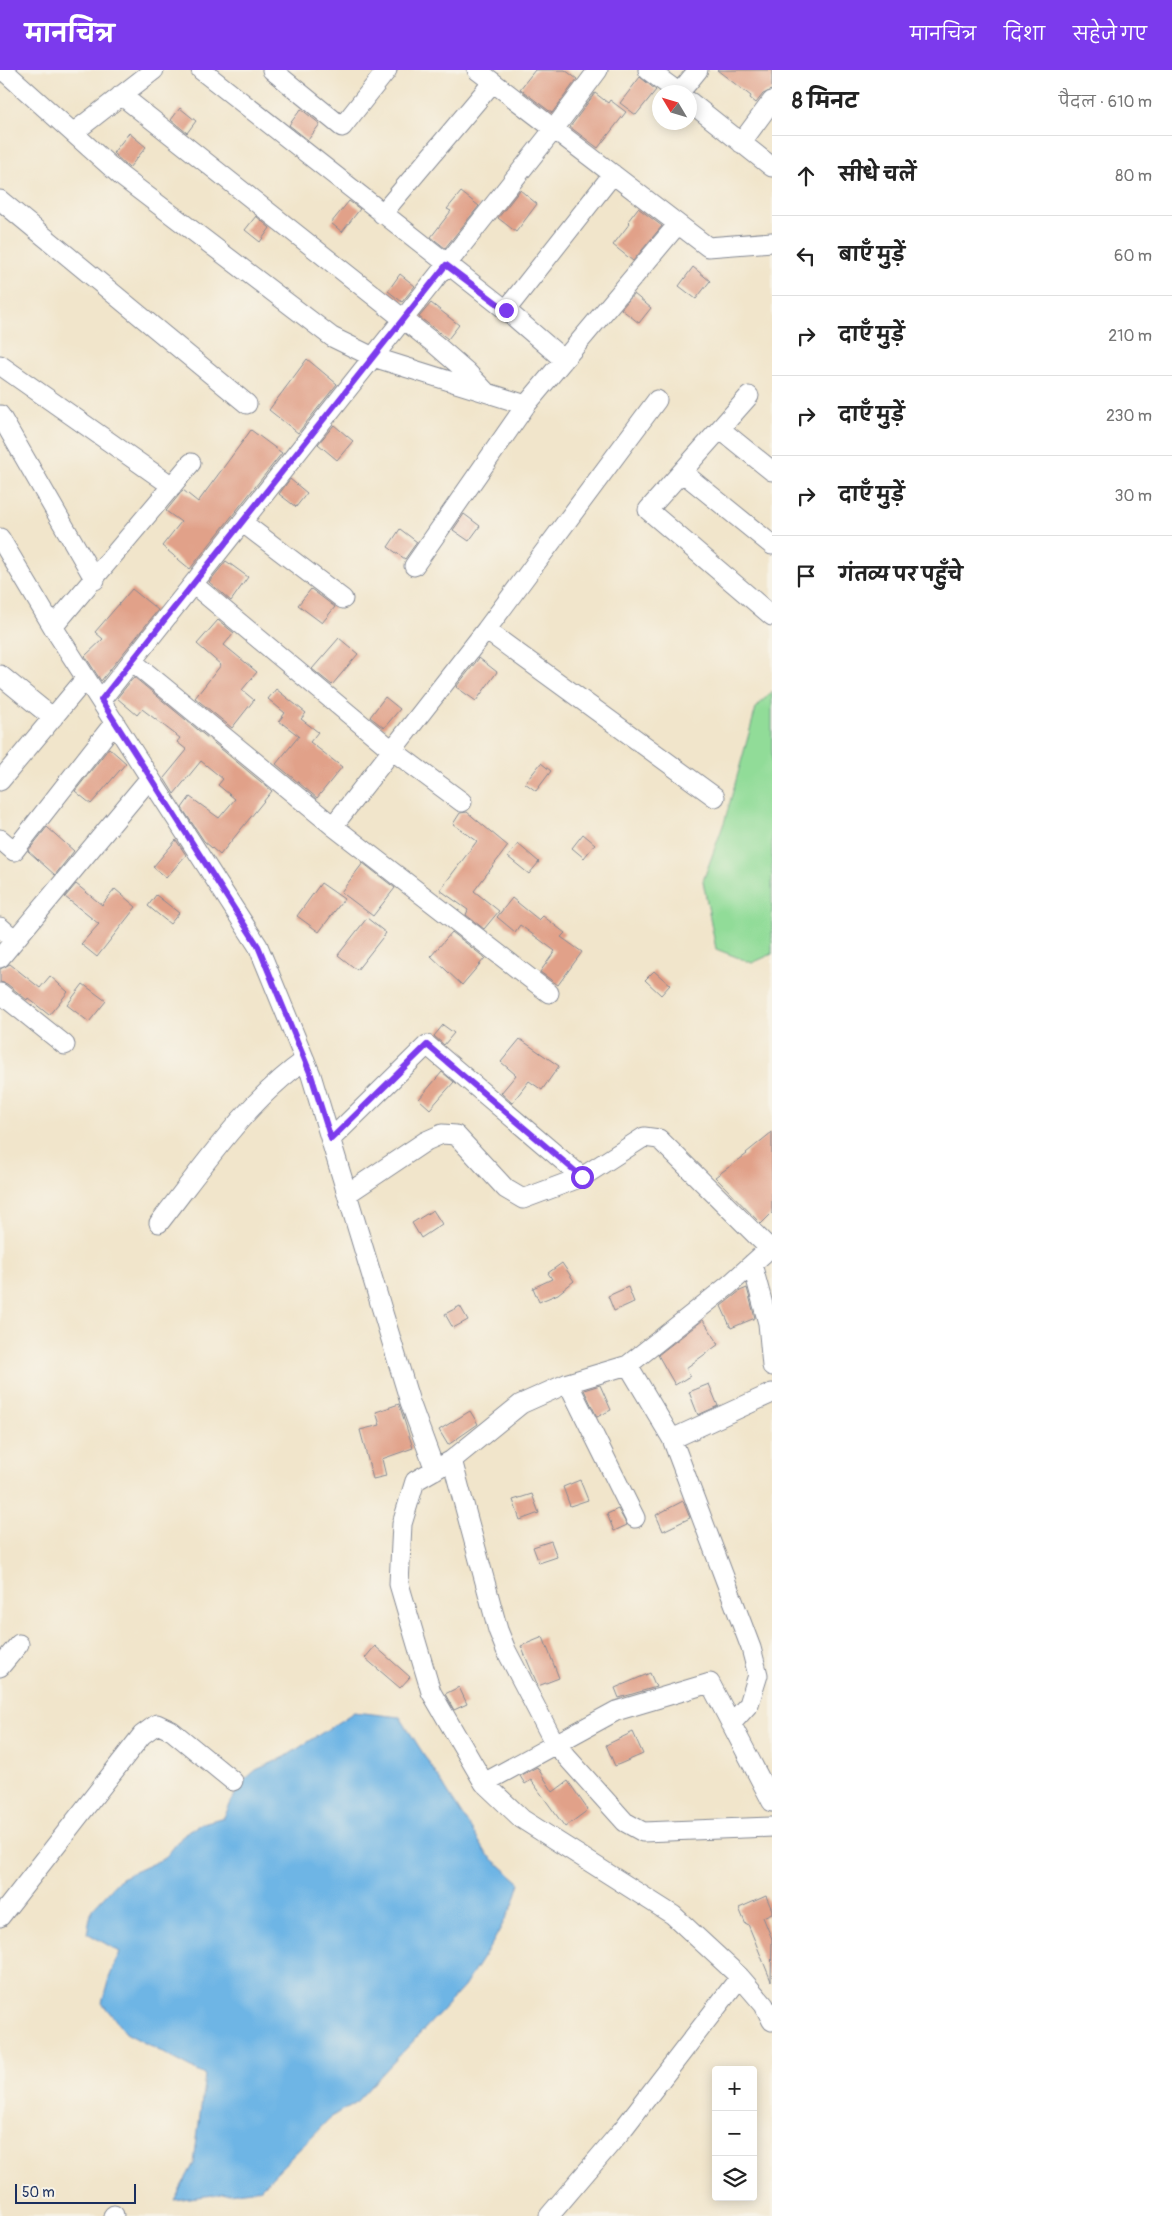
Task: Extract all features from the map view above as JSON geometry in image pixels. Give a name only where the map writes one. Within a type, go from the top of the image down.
[{"type":"street","points":[[3,70],[121,176],[324,331],[373,357],[526,405]]},
{"type":"street","points":[[73,133],[154,70]]},
{"type":"street","points":[[201,70],[446,265],[506,310],[564,360]]},
{"type":"street","points":[[272,70],[342,127],[387,70]]},
{"type":"street","points":[[477,70],[708,247],[772,242]]},
{"type":"street","points":[[101,700],[554,129],[598,70]]},
{"type":"street","points":[[648,70],[669,85]]},
{"type":"street","points":[[685,85],[698,70]]},
{"type":"street","points":[[382,214],[493,82]]},
{"type":"street","points":[[121,95],[403,319],[468,372],[487,393]]},
{"type":"street","points":[[741,142],[772,101]]},
{"type":"street","points":[[697,107],[772,167]]},
{"type":"street","points":[[506,310],[613,174]]},
{"type":"street","points":[[0,200],[247,404]]},
{"type":"street","points":[[414,566],[526,405],[678,224]]},
{"type":"street","points":[[0,365],[172,486]]},
{"type":"street","points":[[749,396],[648,510],[772,616]]},
{"type":"street","points":[[333,826],[486,630],[657,400]]},
{"type":"street","points":[[0,415],[95,580]]},
{"type":"street","points":[[720,429],[772,471]]},
{"type":"street","points":[[53,627],[95,580],[191,463]]},
{"type":"street","points":[[682,472],[772,545]]},
{"type":"street","points":[[242,522],[343,599]]},
{"type":"street","points":[[0,538],[53,627],[258,946],[305,1060],[331,1139],[410,1402],[435,1470]]},
{"type":"street","points":[[193,584],[392,750],[462,802]]},
{"type":"street","points":[[486,630],[715,797]]},
{"type":"street","points":[[132,661],[333,826],[549,993]]},
{"type":"street","points":[[0,675],[53,718]]},
{"type":"street","points":[[0,781],[6,761],[53,718],[86,678]]},
{"type":"street","points":[[0,839],[14,851],[114,722]]},
{"type":"street","points":[[0,958],[150,778]]},
{"type":"street","points":[[0,927],[15,940]]},
{"type":"street","points":[[0,993],[65,1045]]},
{"type":"street","points":[[331,1139],[427,1045],[582,1177]]},
{"type":"street","points":[[159,1223],[247,1114],[287,1072],[305,1060]]},
{"type":"street","points":[[347,1194],[426,1141],[442,1134],[456,1134],[506,1189],[523,1199],[582,1177],[644,1137],[659,1139],[771,1247],[729,1285],[628,1365],[568,1383],[521,1404],[452,1460],[415,1481],[402,1524],[399,1584],[430,1692],[484,1783],[522,1819],[673,1916],[740,1976],[769,2008]]},
{"type":"street","points":[[752,1264],[768,1323],[772,1366]]},
{"type":"street","points":[[628,1365],[672,1439],[751,1648],[758,1675],[749,1704],[731,1724]]},
{"type":"street","points":[[568,1383],[635,1518]]},
{"type":"street","points":[[672,1439],[772,1393]]},
{"type":"street","points":[[452,1460],[498,1630],[506,1650],[555,1744],[625,1822],[643,1832],[772,1827]]},
{"type":"street","points":[[0,1667],[19,1644]]},
{"type":"street","points":[[484,1783],[616,1711],[710,1684],[772,1802]]},
{"type":"street","points":[[0,1917],[142,1735],[157,1724],[172,1731],[233,1781]]},
{"type":"street","points":[[549,2216],[623,2129],[740,1976]]},
{"type":"green space","points":[[772,691],[772,954],[752,963],[716,949],[703,881],[725,820],[756,708]]},
{"type":"water","points":[[354,1712],[400,1717],[487,1854],[520,1883],[513,1905],[493,1942],[464,1987],[355,2103],[330,2118],[260,2189],[174,2200],[194,2163],[205,2075],[126,2033],[102,2003],[109,1978],[120,1952],[87,1933],[92,1909],[121,1878],[165,1858],[185,1833],[203,1823],[224,1817],[240,1784],[256,1770],[285,1757]]},
{"type":"building","points":[[535,70],[565,70],[577,79],[552,113],[520,89]]},
{"type":"building","points":[[717,70],[772,70],[772,90],[763,94],[756,103],[750,98],[751,96]]},
{"type":"building","points":[[640,77],[652,87],[652,95],[636,115],[620,103]]},
{"type":"building","points":[[595,93],[608,103],[610,100],[626,112],[598,148],[570,127]]},
{"type":"building","points":[[180,108],[196,121],[187,133],[171,120]]},
{"type":"building","points":[[301,109],[320,124],[308,140],[289,125]]},
{"type":"building","points":[[129,133],[146,147],[129,168],[113,153]]},
{"type":"building","points":[[520,190],[537,204],[516,232],[498,218]]},
{"type":"building","points":[[461,192],[479,206],[445,248],[431,237],[451,211],[447,209]]},
{"type":"building","points":[[349,201],[360,209],[342,232],[331,223]]},
{"type":"building","points":[[638,208],[662,226],[633,261],[613,245],[630,223],[628,221]]},
{"type":"building","points":[[256,216],[270,228],[260,242],[245,230]]},
{"type":"building","points":[[693,267],[710,281],[696,299],[679,286]]},
{"type":"building","points":[[400,274],[415,286],[402,302],[388,291]]},
{"type":"building","points":[[634,294],[651,308],[639,323],[621,309]]},
{"type":"building","points":[[431,303],[459,325],[448,339],[419,317]]},
{"type":"building","points":[[307,359],[337,384],[298,433],[269,410]]},
{"type":"building","points":[[334,425],[353,441],[337,460],[318,444]]},
{"type":"building","points":[[251,430],[282,453],[190,569],[162,546],[181,522],[166,511],[183,490],[198,502]]},
{"type":"building","points":[[290,479],[307,493],[296,507],[279,494]]},
{"type":"building","points":[[464,514],[480,526],[469,541],[453,530]]},
{"type":"building","points":[[400,529],[417,542],[405,559],[388,547]]},
{"type":"building","points":[[226,561],[248,577],[231,601],[209,582]]},
{"type":"building","points":[[132,589],[158,610],[101,681],[85,656],[103,639],[95,632]]},
{"type":"building","points":[[311,589],[335,607],[322,623],[298,605]]},
{"type":"building","points":[[218,620],[234,633],[224,645],[257,672],[242,690],[254,700],[232,728],[195,698],[221,665],[197,644]]},
{"type":"building","points":[[339,638],[358,654],[332,685],[312,669]]},
{"type":"building","points":[[479,658],[497,672],[476,701],[456,687]]},
{"type":"building","points":[[134,677],[272,791],[220,855],[204,841],[182,808],[190,797],[219,818],[235,799],[218,785],[223,779],[201,761],[174,794],[164,778],[187,750],[177,742],[180,738],[142,709],[137,715],[117,698]]},
{"type":"building","points":[[276,689],[306,713],[301,719],[318,732],[310,742],[342,767],[317,798],[276,764],[299,736],[279,721],[285,713],[268,699]]},
{"type":"building","points":[[385,697],[400,709],[384,728],[370,717]]},
{"type":"building","points":[[109,748],[126,763],[91,804],[75,791]]},
{"type":"building","points":[[541,763],[551,771],[536,791],[525,783]]},
{"type":"building","points":[[467,812],[508,846],[474,891],[499,911],[484,929],[466,915],[468,910],[440,890],[477,841],[453,824],[460,813]]},
{"type":"building","points":[[47,827],[74,851],[55,875],[28,851]]},
{"type":"building","points":[[583,834],[595,844],[584,858],[572,848]]},
{"type":"building","points":[[176,840],[186,855],[166,878],[153,867]]},
{"type":"building","points":[[518,844],[539,862],[529,874],[508,857]]},
{"type":"building","points":[[363,863],[395,888],[373,916],[341,892]]},
{"type":"building","points":[[321,883],[344,899],[319,932],[297,916]]},
{"type":"building","points":[[76,884],[102,905],[115,889],[136,907],[97,957],[81,944],[99,924],[65,897]]},
{"type":"building","points":[[156,895],[179,913],[170,924],[148,906]]},
{"type":"building","points":[[512,898],[539,920],[543,916],[565,933],[561,937],[582,952],[558,985],[540,972],[555,951],[520,925],[515,932],[497,917]]},
{"type":"building","points":[[367,918],[386,933],[357,970],[338,955]]},
{"type":"building","points":[[452,932],[485,958],[462,985],[431,956]]},
{"type":"building","points":[[10,964],[40,988],[50,976],[68,992],[49,1015],[28,998],[27,1000],[7,984],[0,982],[0,969]]},
{"type":"building","points":[[654,971],[670,985],[661,995],[645,980]]},
{"type":"building","points":[[83,984],[106,1001],[89,1022],[67,1005]]},
{"type":"building","points":[[443,1025],[454,1033],[444,1045],[434,1036]]},
{"type":"building","points":[[520,1039],[559,1066],[542,1090],[529,1081],[512,1103],[501,1093],[516,1075],[501,1062]]},
{"type":"building","points":[[442,1072],[454,1082],[430,1109],[419,1099]]},
{"type":"building","points":[[772,1132],[772,1213],[761,1224],[715,1177],[747,1154]]},
{"type":"building","points":[[433,1210],[442,1224],[421,1238],[412,1223]]},
{"type":"building","points":[[562,1263],[574,1281],[558,1294],[539,1302],[533,1288],[552,1279],[548,1273]]},
{"type":"building","points":[[628,1287],[634,1302],[614,1311],[608,1296]]},
{"type":"building","points":[[747,1288],[755,1318],[731,1328],[721,1306],[740,1291]]},
{"type":"building","points":[[460,1306],[468,1320],[453,1328],[445,1314]]},
{"type":"building","points":[[703,1320],[719,1344],[686,1368],[690,1376],[675,1385],[658,1355]]},
{"type":"building","points":[[709,1384],[718,1406],[698,1415],[689,1392]]},
{"type":"building","points":[[600,1385],[611,1410],[597,1417],[584,1390]]},
{"type":"building","points":[[399,1404],[413,1448],[382,1459],[386,1476],[373,1479],[360,1430],[380,1425],[376,1412]]},
{"type":"building","points":[[470,1411],[478,1424],[448,1445],[439,1430]]},
{"type":"building","points":[[580,1480],[588,1500],[570,1506],[563,1487]]},
{"type":"building","points":[[532,1494],[539,1513],[520,1520],[513,1500]]},
{"type":"building","points":[[683,1501],[690,1518],[663,1531],[656,1515]]},
{"type":"building","points":[[618,1509],[627,1525],[614,1531],[607,1514]]},
{"type":"building","points":[[551,1541],[557,1557],[539,1563],[533,1547]]},
{"type":"building","points":[[543,1637],[559,1678],[538,1686],[521,1646]]},
{"type":"building","points":[[375,1646],[410,1677],[400,1688],[365,1658]]},
{"type":"building","points":[[650,1673],[656,1687],[619,1698],[615,1688]]},
{"type":"building","points":[[459,1687],[467,1704],[454,1710],[445,1694]]},
{"type":"building","points":[[633,1732],[643,1754],[615,1766],[606,1745]]},
{"type":"building","points":[[537,1767],[553,1792],[568,1781],[588,1810],[565,1827],[531,1780],[525,1784],[520,1776]]},
{"type":"building","points":[[766,1896],[772,1910],[772,1913],[763,1917],[772,1939],[771,1981],[748,1924],[746,1925],[739,1908]]},
{"type":"route","points":[[506,310],[446,265],[101,700],[258,946],[311,1075],[331,1139],[427,1045],[582,1177]]}]
